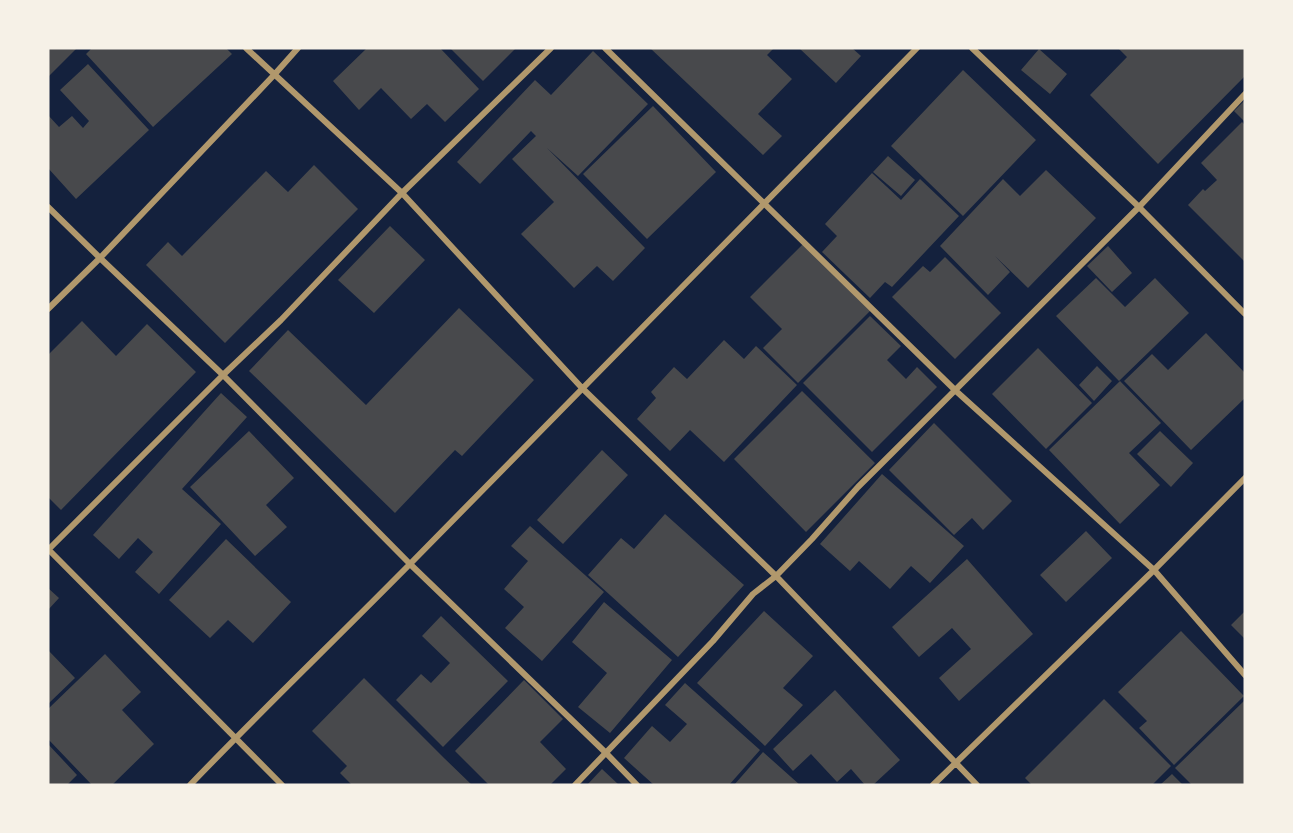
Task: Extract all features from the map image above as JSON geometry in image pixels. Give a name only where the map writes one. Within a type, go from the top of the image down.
[{"type":"street","points":[[246,48],[402,193],[582,388],[776,576],[977,785]]},
{"type":"street","points":[[48,309],[100,258],[298,48]]},
{"type":"street","points":[[282,785],[48,550],[281,320],[402,193],[550,48]]},
{"type":"street","points":[[605,48],[956,391],[1154,570],[1245,675]]},
{"type":"street","points":[[190,785],[917,48]]},
{"type":"street","points":[[972,48],[1139,207],[1245,314]]},
{"type":"street","points":[[576,785],[713,641],[753,594],[776,576],[858,487],[1139,207],[1245,94]]},
{"type":"street","points":[[48,207],[223,375],[410,564],[637,785]]},
{"type":"street","points":[[933,785],[1245,478]]},
{"type":"building","points":[[48,48],[77,48],[48,77]]},
{"type":"building","points":[[92,48],[226,48],[232,54],[153,127],[86,54]]},
{"type":"building","points":[[367,48],[440,48],[479,89],[445,122],[427,104],[411,119],[381,88],[359,110],[333,81]]},
{"type":"building","points":[[450,48],[516,48],[483,81]]},
{"type":"building","points":[[650,48],[774,48],[767,55],[792,79],[758,114],[782,136],[763,155]]},
{"type":"building","points":[[799,48],[852,48],[861,56],[836,83]]},
{"type":"building","points":[[1118,48],[1245,48],[1245,76],[1158,164],[1090,95],[1127,57]]},
{"type":"building","points":[[1039,49],[1067,74],[1050,94],[1021,70]]},
{"type":"building","points":[[593,51],[648,104],[578,176],[547,148],[645,248],[613,281],[597,266],[574,288],[521,234],[554,202],[512,159],[536,136],[531,131],[480,184],[457,162],[535,80],[551,95]]},
{"type":"building","points":[[88,64],[149,130],[76,199],[48,168],[48,115],[59,127],[72,116],[83,128],[89,121],[60,90]]},
{"type":"building","points":[[963,70],[1036,140],[963,216],[891,146]]},
{"type":"building","points":[[1245,100],[1245,122],[1234,111]]},
{"type":"building","points":[[653,106],[716,172],[647,239],[583,174]]},
{"type":"building","points":[[1242,122],[1245,125],[1245,262],[1188,205],[1203,189],[1205,191],[1217,180],[1201,163]]},
{"type":"building","points":[[888,156],[915,180],[901,196],[873,172]]},
{"type":"building","points":[[314,165],[358,209],[225,343],[146,265],[168,242],[182,256],[266,171],[288,192]]},
{"type":"building","points":[[1046,170],[1096,218],[1028,288],[995,256],[1010,272],[988,295],[940,246],[1003,179],[1020,196]]},
{"type":"building","points":[[872,173],[901,200],[920,179],[959,216],[892,287],[885,282],[870,298],[822,252],[837,236],[825,224]]},
{"type":"building","points":[[390,226],[425,260],[374,313],[338,280]]},
{"type":"building","points":[[804,243],[871,310],[798,383],[763,348],[782,329],[750,297]]},
{"type":"building","points":[[1108,246],[1132,273],[1112,292],[1087,266]]},
{"type":"building","points":[[945,257],[1001,313],[955,359],[892,297],[923,266],[930,272]]},
{"type":"building","points":[[1096,278],[1125,307],[1155,278],[1189,313],[1119,381],[1056,316]]},
{"type":"building","points":[[459,308],[534,380],[462,456],[455,450],[395,513],[249,371],[288,330],[366,405]]},
{"type":"building","points":[[870,316],[901,346],[887,360],[906,379],[917,367],[937,387],[872,452],[803,383]]},
{"type":"building","points":[[82,321],[116,356],[147,324],[196,372],[61,510],[48,497],[48,355]]},
{"type":"building","points":[[1206,333],[1245,373],[1245,398],[1191,450],[1124,381],[1152,354],[1168,370]]},
{"type":"building","points":[[724,340],[744,359],[756,346],[797,385],[724,462],[690,430],[670,451],[637,419],[656,398],[651,392],[674,367],[687,379]]},
{"type":"building","points":[[1038,348],[1092,403],[1046,449],[992,394]]},
{"type":"building","points":[[1097,366],[1112,381],[1094,401],[1079,385]]},
{"type":"building","points":[[1120,381],[1161,423],[1129,453],[1160,485],[1120,524],[1049,450]]},
{"type":"building","points":[[802,391],[875,463],[806,532],[734,459]]},
{"type":"building","points":[[221,393],[247,417],[182,489],[221,524],[159,594],[135,572],[153,552],[138,538],[119,559],[93,535]]},
{"type":"building","points":[[934,423],[1012,501],[983,530],[972,518],[954,535],[889,470]]},
{"type":"building","points":[[249,431],[294,478],[266,505],[287,527],[255,556],[190,487]]},
{"type":"building","points":[[1160,431],[1193,463],[1171,487],[1137,454]]},
{"type":"building","points":[[602,450],[628,475],[563,544],[537,520]]},
{"type":"building","points":[[882,474],[964,546],[930,583],[911,566],[890,589],[859,561],[850,571],[820,544]]},
{"type":"building","points":[[665,514],[744,585],[678,657],[588,575],[621,538],[634,549]]},
{"type":"building","points":[[530,526],[604,592],[542,661],[505,628],[524,607],[504,589],[528,561],[511,546]]},
{"type":"building","points":[[1086,531],[1112,558],[1066,602],[1040,575]]},
{"type":"building","points":[[226,539],[291,602],[253,643],[228,620],[210,638],[169,600]]},
{"type":"building","points":[[967,559],[1033,634],[959,701],[939,678],[971,649],[952,628],[919,657],[892,627]]},
{"type":"building","points":[[48,588],[59,598],[48,610]]},
{"type":"building","points":[[604,602],[672,660],[610,733],[578,707],[607,673],[572,642]]},
{"type":"building","points":[[764,611],[813,656],[783,688],[803,705],[765,746],[697,683]]},
{"type":"building","points":[[1245,611],[1245,639],[1231,625]]},
{"type":"building","points":[[441,616],[508,681],[443,747],[396,700],[421,674],[431,683],[450,663],[422,636]]},
{"type":"building","points":[[1181,631],[1244,696],[1174,765],[1139,728],[1147,721],[1118,692]]},
{"type":"building","points":[[48,650],[75,678],[48,704]]},
{"type":"building","points":[[105,654],[141,692],[122,710],[154,744],[112,785],[92,785],[48,739],[48,709]]},
{"type":"building","points":[[364,678],[472,785],[352,785],[340,773],[347,766],[312,731]]},
{"type":"building","points":[[524,680],[563,719],[540,742],[566,769],[550,785],[489,785],[455,751]]},
{"type":"building","points":[[685,683],[760,750],[729,785],[654,785],[624,758],[652,726],[670,742],[687,724],[665,705]]},
{"type":"building","points":[[835,690],[900,760],[873,785],[865,785],[851,769],[837,782],[811,754],[793,771],[773,749]]},
{"type":"building","points":[[1104,699],[1171,766],[1152,785],[1032,785],[1025,778]]},
{"type":"building","points":[[1245,700],[1245,785],[1192,785],[1175,768]]},
{"type":"building","points":[[48,744],[77,775],[67,785],[48,785]]},
{"type":"building","points":[[763,752],[800,785],[734,785]]},
{"type":"building","points":[[602,769],[619,785],[587,785]]},
{"type":"building","points":[[1172,774],[1183,785],[1160,785]]}]
